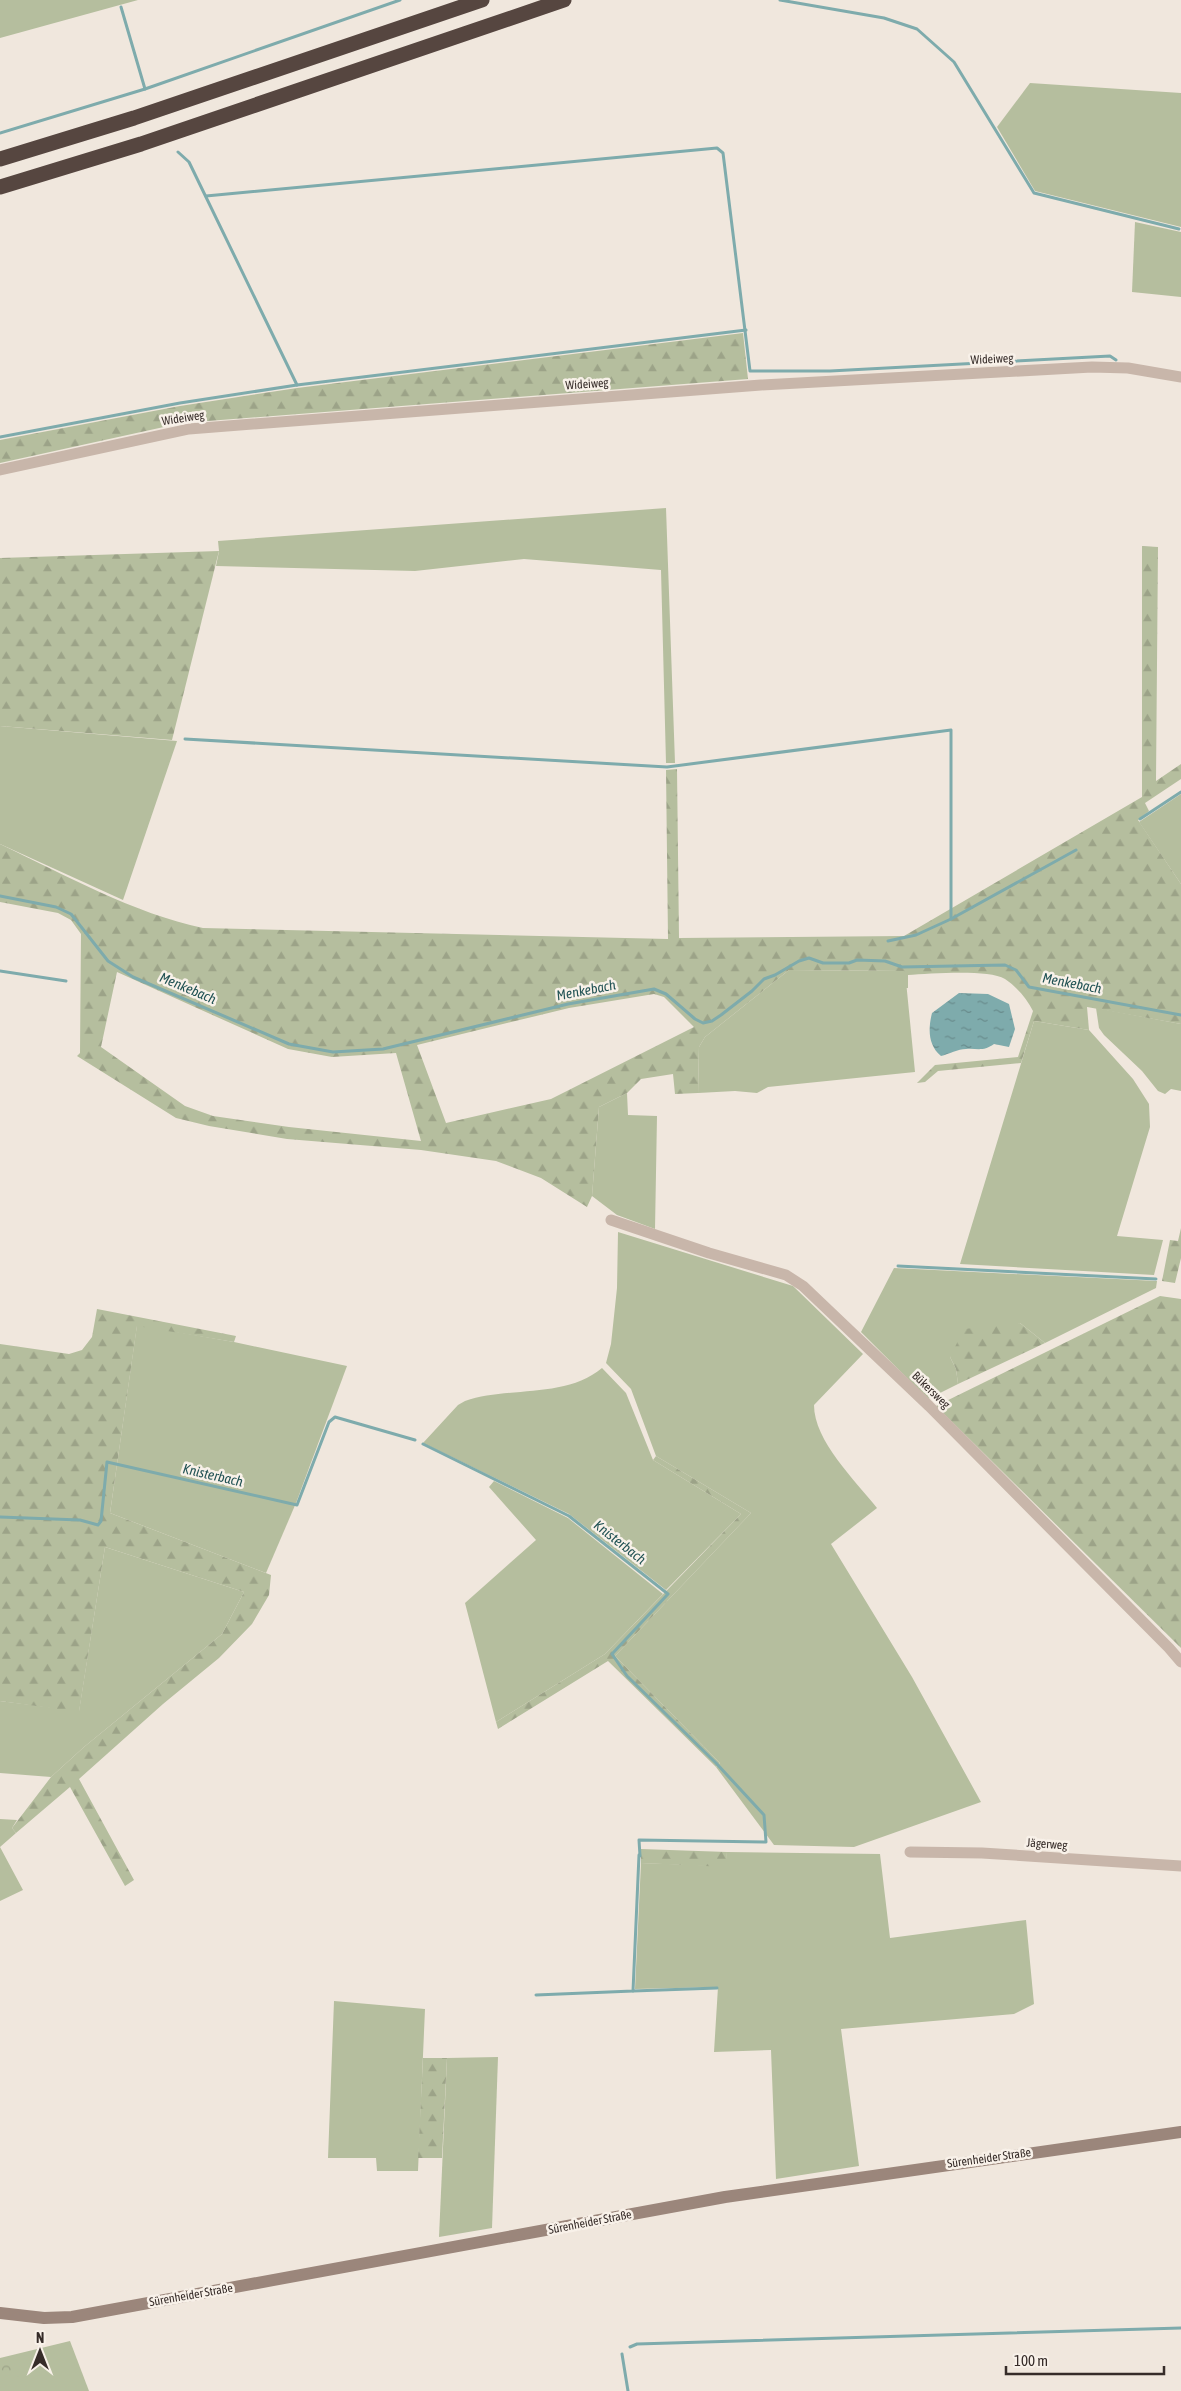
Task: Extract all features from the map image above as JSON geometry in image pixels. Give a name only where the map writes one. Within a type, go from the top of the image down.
[{"type":"highway","points":[[0,159],[134,118],[482,0]]},
{"type":"highway","points":[[0,187],[141,144],[564,0]]},
{"type":"main road","name":"Sürenheider Straße","points":[[0,2313],[44,2318],[72,2316],[725,2198],[1181,2132]]},
{"type":"street","name":"Wideiweg","points":[[0,470],[189,429],[800,382],[1092,367],[1128,368],[1181,376]]},
{"type":"street","name":"Bükersweg","points":[[610,1220],[786,1276],[803,1286],[929,1406],[1170,1648],[1181,1662]]},
{"type":"street","name":"Jägerweg","points":[[910,1852],[982,1853],[1181,1866]]},
{"type":"green space","points":[[0,0],[138,0],[0,38]]},
{"type":"green space","points":[[1030,83],[1181,93],[1181,227],[1035,191],[997,127]]},
{"type":"green space","points":[[1135,222],[1181,232],[1181,297],[1132,292]]},
{"type":"green space","points":[[743,333],[748,379],[182,423],[0,463],[0,440],[180,406],[297,388]]},
{"type":"green space","points":[[666,508],[675,763],[666,763],[661,570],[524,559],[415,571],[216,566],[219,551],[218,541]]},
{"type":"green space","points":[[1142,546],[1158,547],[1156,781],[1181,764],[1181,779],[1145,803],[1149,811],[1138,820],[1181,884],[1181,1024],[1087,1007],[1089,1030],[1034,1021],[1021,1063],[938,1071],[925,1082],[917,1083],[935,1065],[1018,1057],[1033,1011],[1028,1002],[1005,979],[986,974],[908,975],[908,988],[905,988],[904,971],[789,970],[705,1037],[699,1047],[698,1093],[675,1094],[673,1074],[641,1079],[627,1093],[599,1107],[592,1196],[587,1207],[541,1178],[496,1161],[421,1150],[287,1139],[209,1126],[176,1118],[77,1056],[80,1053],[81,934],[71,920],[58,913],[0,902],[0,844],[125,903],[177,922],[203,928],[668,939],[666,770],[677,769],[679,938],[904,936],[1142,797]],"holes":[[[117,972],[288,1049],[332,1057],[396,1053],[421,1141],[289,1127],[213,1116],[185,1106],[101,1047]],[[654,994],[664,997],[694,1027],[551,1099],[446,1123],[417,1045],[569,1008]]]},
{"type":"green space","points":[[219,551],[172,740],[0,726],[0,558]]},
{"type":"green space","points":[[0,726],[177,741],[123,900],[0,844]]},
{"type":"green space","points":[[1181,794],[1181,884],[1139,822]]},
{"type":"green space","points":[[789,970],[905,971],[915,1072],[768,1087],[757,1093],[735,1091],[698,1093],[699,1047],[705,1037]]},
{"type":"green space","points":[[1096,1008],[1181,1024],[1181,1091],[1171,1089],[1165,1094],[1158,1091],[1142,1071],[1104,1035],[1099,1028]]},
{"type":"green space","points":[[1034,1021],[1089,1030],[1133,1079],[1149,1104],[1150,1127],[1117,1236],[1163,1240],[1154,1275],[960,1264]]},
{"type":"green space","points":[[627,1093],[628,1115],[657,1116],[655,1229],[617,1215],[592,1196],[599,1107]]},
{"type":"green space","points":[[1181,1228],[1181,1258],[1175,1283],[1162,1281],[1170,1240],[1178,1241]]},
{"type":"green space","points":[[618,1232],[793,1286],[863,1354],[814,1405],[816,1419],[828,1446],[847,1473],[877,1508],[831,1544],[912,1677],[981,1802],[854,1847],[774,1845],[716,1767],[720,1763],[615,1656],[751,1513],[656,1456],[631,1389],[606,1363],[611,1344],[617,1288]]},
{"type":"green space","points":[[894,1268],[1157,1281],[1156,1288],[1045,1343],[1020,1323],[950,1357],[956,1369],[958,1384],[928,1399],[861,1332]]},
{"type":"green space","points":[[1160,1296],[1181,1299],[1181,1648],[936,1406]]},
{"type":"green space","points":[[97,1309],[236,1336],[234,1342],[137,1326],[110,1513],[271,1575],[269,1595],[252,1624],[219,1658],[163,1704],[79,1779],[134,1880],[125,1886],[70,1787],[16,1833],[12,1828],[51,1777],[84,1747],[222,1634],[244,1592],[105,1547],[79,1712],[0,1701],[0,1344],[69,1354],[82,1350],[92,1337]]},
{"type":"green space","points":[[1020,1323],[1045,1343],[958,1384],[956,1369],[950,1357],[964,1329]]},
{"type":"green space","points":[[137,1325],[234,1342],[347,1366],[296,1503],[266,1573],[110,1513]]},
{"type":"green space","points":[[602,1368],[626,1393],[653,1460],[741,1514],[666,1590],[569,1514],[423,1443],[458,1405],[465,1401],[499,1394],[554,1388],[571,1384],[587,1378]]},
{"type":"green space","points":[[656,1456],[751,1513],[615,1656],[720,1763],[716,1767],[608,1661],[498,1729],[496,1722],[605,1654],[741,1514],[653,1460]]},
{"type":"green space","points":[[494,1481],[568,1518],[663,1594],[605,1654],[496,1722],[465,1603],[536,1540],[489,1487]]},
{"type":"green space","points":[[105,1547],[244,1592],[222,1634],[84,1747],[51,1777],[0,1773],[0,1701],[79,1711]]},
{"type":"green space","points":[[0,1819],[17,1820],[12,1828],[16,1833],[0,1847]]},
{"type":"green space","points":[[0,1847],[23,1890],[0,1901]]},
{"type":"green space","points":[[641,1849],[727,1852],[726,1867],[641,1863]]},
{"type":"green space","points":[[727,1852],[880,1854],[890,1938],[1026,1920],[1034,2004],[1014,2014],[841,2029],[859,2166],[776,2179],[771,2050],[714,2052],[718,1987],[635,1989],[641,1863],[725,1866]]},
{"type":"green space","points":[[334,2001],[425,2009],[418,2171],[377,2171],[376,2158],[328,2158]]},
{"type":"green space","points":[[498,2057],[492,2228],[439,2237],[447,2058]]},
{"type":"green space","points":[[423,2058],[447,2058],[442,2158],[418,2158]]},
{"type":"green space","points":[[70,2341],[89,2391],[0,2391],[0,2358]]},
{"type":"green space","points":[[10,2361],[19,2376],[0,2381],[0,2363]]},
{"type":"water","points":[[959,993],[988,994],[1009,1004],[1015,1029],[1009,1047],[994,1044],[983,1049],[963,1049],[941,1056],[937,1052],[930,1036],[932,1013]]},
{"type":"waterway","points":[[0,133],[145,89],[400,0]]},
{"type":"waterway","points":[[780,0],[884,18],[917,29],[954,62],[1034,193],[1179,229]]},
{"type":"waterway","points":[[121,7],[145,89]]},
{"type":"waterway","points":[[206,196],[717,148],[723,153],[750,371],[830,371],[1110,356],[1116,360]]},
{"type":"waterway","points":[[178,152],[189,162],[297,385]]},
{"type":"waterway","points":[[0,437],[180,403],[297,385],[746,330]]},
{"type":"waterway","points":[[185,739],[667,767],[951,730],[951,919]]},
{"type":"waterway","points":[[1140,819],[1181,792]]},
{"type":"waterway","points":[[888,941],[916,935],[951,919],[1076,850]]},
{"type":"waterway","name":"Menkebach","points":[[0,896],[56,907],[71,914],[108,961],[133,977],[289,1044],[333,1052],[383,1049],[568,1004],[654,989],[666,994],[695,1019],[703,1023],[712,1021],[721,1015],[764,979],[799,961],[809,958],[823,963],[849,963],[857,960],[885,961],[902,967],[1005,965],[1016,970],[1029,987],[1181,1015]]},
{"type":"waterway","points":[[0,971],[66,981]]},
{"type":"waterway","points":[[898,1266],[1156,1279]]},
{"type":"waterway","name":"Knisterbach","points":[[0,1517],[80,1520],[98,1525],[101,1521],[107,1462],[297,1505],[329,1422],[335,1417],[415,1440]]},
{"type":"waterway","points":[[423,1444],[569,1516],[668,1594],[612,1654],[627,1676],[716,1763],[764,1815],[766,1842],[639,1840],[640,1856]]},
{"type":"waterway","points":[[536,1995],[633,1991],[639,1855]]},
{"type":"waterway","points":[[633,1991],[717,1988]]},
{"type":"waterway","points":[[630,2347],[637,2344],[1181,2328]]},
{"type":"waterway","points":[[622,2354],[628,2391]]}]
